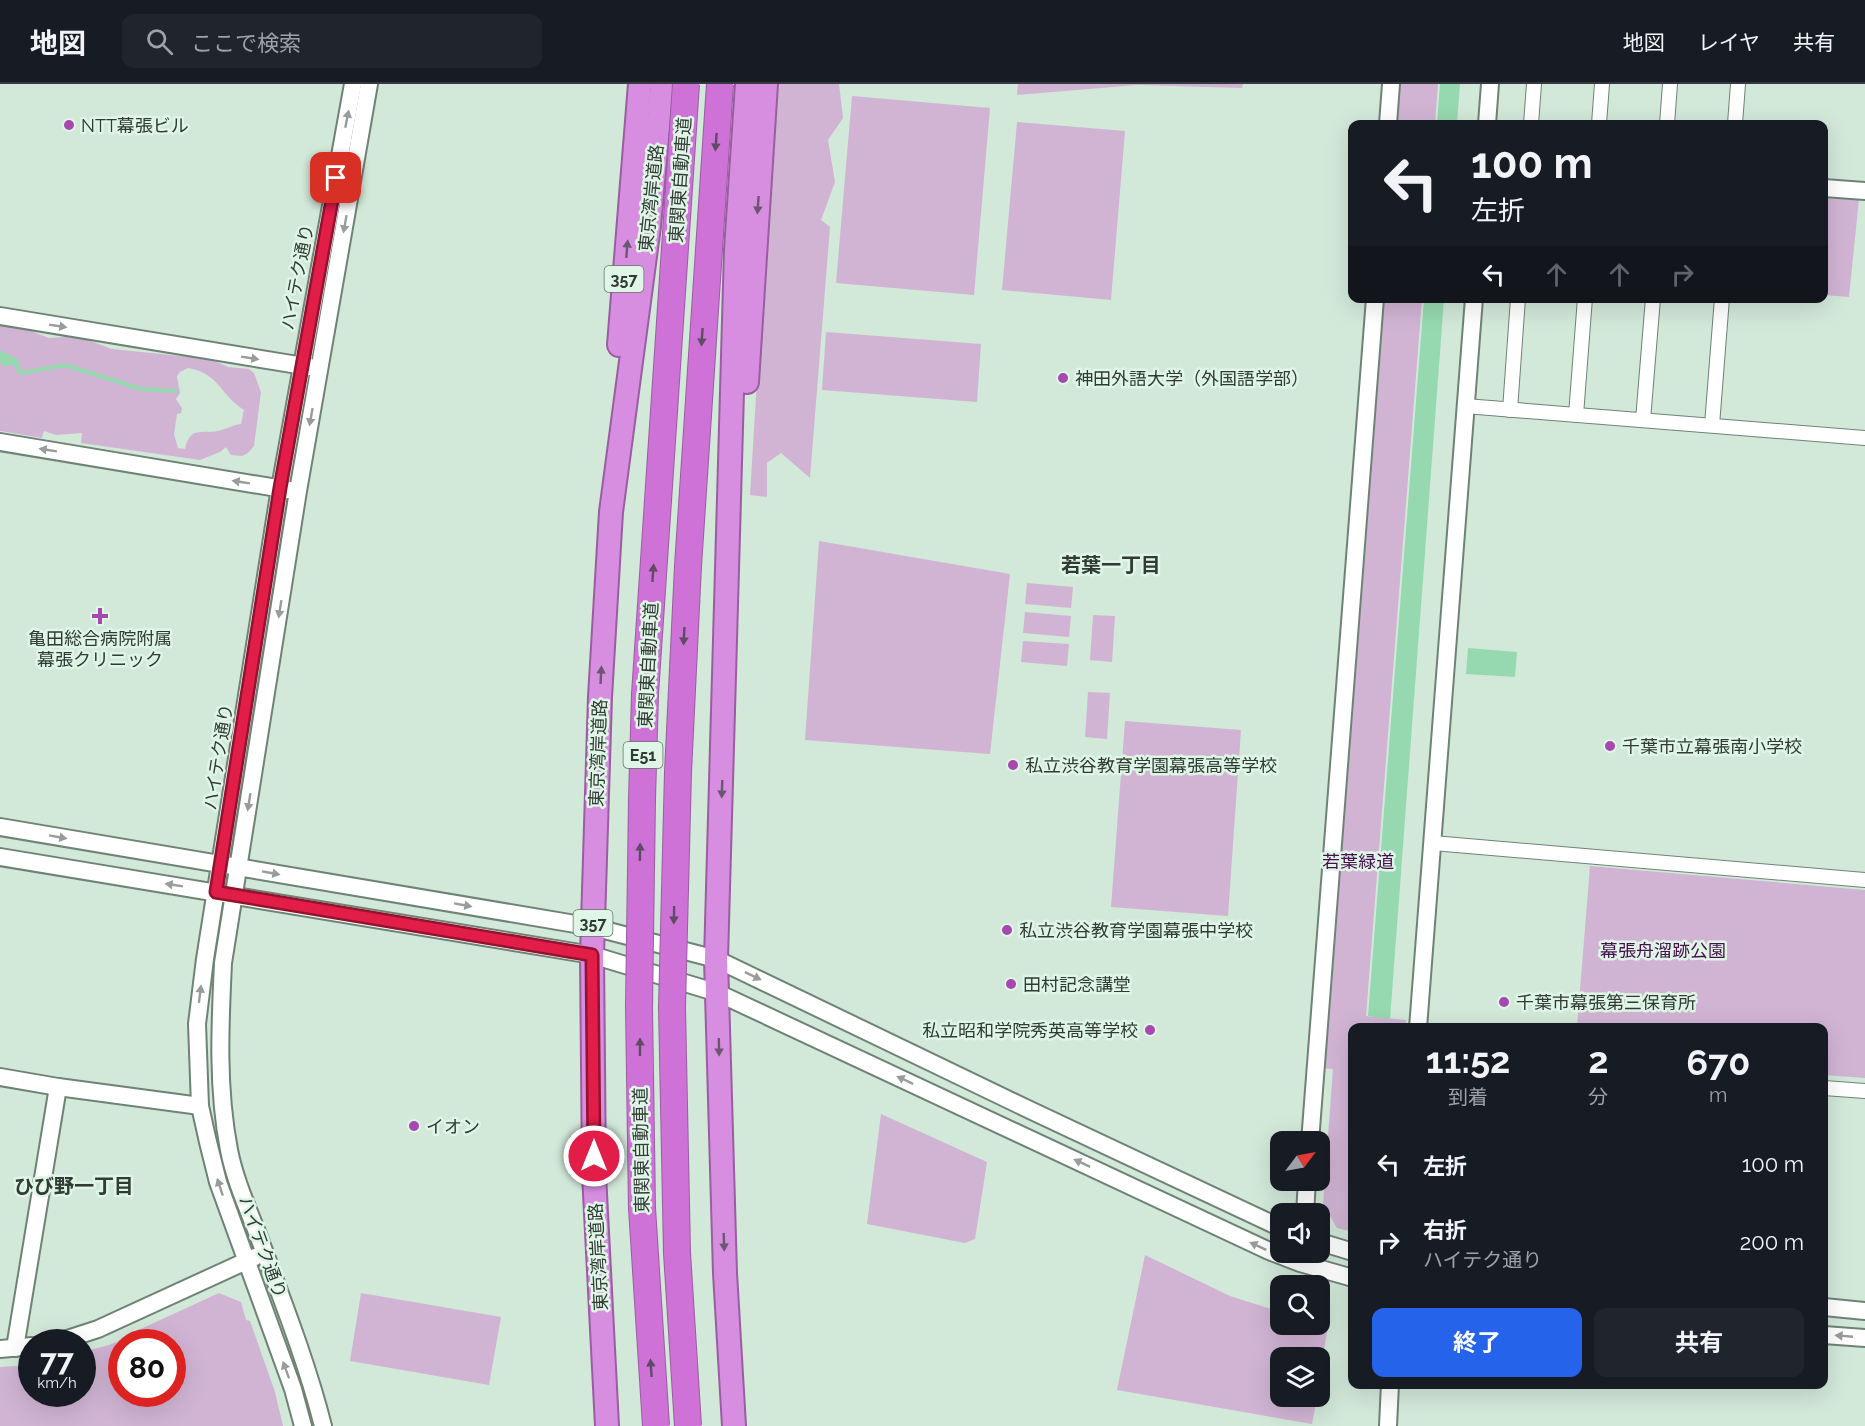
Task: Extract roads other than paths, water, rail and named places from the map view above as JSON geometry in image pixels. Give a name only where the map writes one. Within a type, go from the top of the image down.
[{"type":"highway","name":"357","points":[[616,475],[614,423],[640,84]]},
{"type":"highway","name":"東京湾岸道路","points":[[607,1426],[594,1174],[592,955],[601,673],[611,512],[649,226],[662,84]]},
{"type":"highway","name":"東関東自動車道","points":[[656,1426],[642,1208],[639,1019],[641,810],[645,694],[686,84]]},
{"type":"highway","name":"東関東自動車道","points":[[688,1426],[677,1253],[672,1007],[678,772],[687,577],[720,84]]},
{"type":"highway","points":[[734,1426],[721,1179],[717,959],[736,250],[747,84]]},
{"type":"highway","points":[[724,743],[766,84]]},
{"type":"street","name":"ハイテク通り","points":[[303,1426],[293,1389],[218,1182],[200,1106],[197,1024],[220,865],[300,366],[353,84]]},
{"type":"street","name":"ハイテク通り","points":[[323,1426],[314,1390],[230,1151],[220,1070],[223,963],[298,491],[369,84]]},
{"type":"street","points":[[1388,120],[1391,84]]},
{"type":"street","points":[[1487,120],[1490,84]]},
{"type":"street","points":[[1531,120],[1534,84]]},
{"type":"street","points":[[1599,120],[1602,84]]},
{"type":"street","points":[[1667,120],[1670,84]]},
{"type":"street","points":[[1735,120],[1738,84]]},
{"type":"street","points":[[1828,188],[1865,191]]},
{"type":"street","points":[[1311,1131],[1375,303]]},
{"type":"street","points":[[1418,1023],[1473,303]]},
{"type":"street","points":[[1510,410],[1518,303]]},
{"type":"street","points":[[1576,415],[1585,303]]},
{"type":"street","points":[[1643,420],[1653,303]]},
{"type":"street","points":[[1712,425],[1722,303]]},
{"type":"street","points":[[0,316],[319,369]]},
{"type":"street","points":[[1466,406],[1865,438]]},
{"type":"street","points":[[0,442],[298,491]]},
{"type":"street","points":[[0,827],[593,927],[717,959],[1270,1223]]},
{"type":"street","points":[[1433,843],[1865,880]]},
{"type":"street","points":[[0,857],[592,955],[718,993],[1269,1251],[1348,1277]]},
{"type":"street","points":[[0,1077],[200,1106]]},
{"type":"street","points":[[16,1348],[58,1087]]},
{"type":"street","points":[[1828,1088],[1865,1091]]},
{"type":"street","points":[[1330,1245],[1348,1250]]},
{"type":"street","points":[[96,1330],[264,1252]]},
{"type":"street","points":[[1828,1307],[1865,1311]]},
{"type":"street","points":[[1828,1335],[1865,1338]]},
{"type":"street","points":[[1388,1426],[1390,1389]]},
{"type":"waterway","points":[[18,368],[21,373],[65,365],[141,389],[176,391]]},
{"type":"place","name":"NTT幕張ビル","points":[[69,125]]},
{"type":"place","name":"神田外語大学（外国語学部）","points":[[1063,378]]},
{"type":"place","name":"亀田総合病院附属 幕張クリニック","points":[[100,616]]},
{"type":"place","name":"千葉市立幕張南小学校","points":[[1610,746]]},
{"type":"place","name":"私立渋谷教育学園幕張高等学校","points":[[1013,765]]},
{"type":"place","name":"私立渋谷教育学園幕張中学校","points":[[1007,930]]},
{"type":"place","name":"田村記念講堂","points":[[1011,984]]},
{"type":"place","name":"千葉市幕張第三保育所","points":[[1504,1002]]},
{"type":"place","name":"私立昭和学院秀英高等学校","points":[[1150,1030]]},
{"type":"place","name":"イオン","points":[[414,1126]]},
{"type":"district","name":"若葉一丁目","points":[[1111,565]]},
{"type":"district","name":"ひび野一丁目","points":[[74,1186]]},
{"type":"park label","name":"若葉緑道","points":[[1358,861]]},
{"type":"park label","name":"幕張舟溜跡公園","points":[[1663,950]]}]
